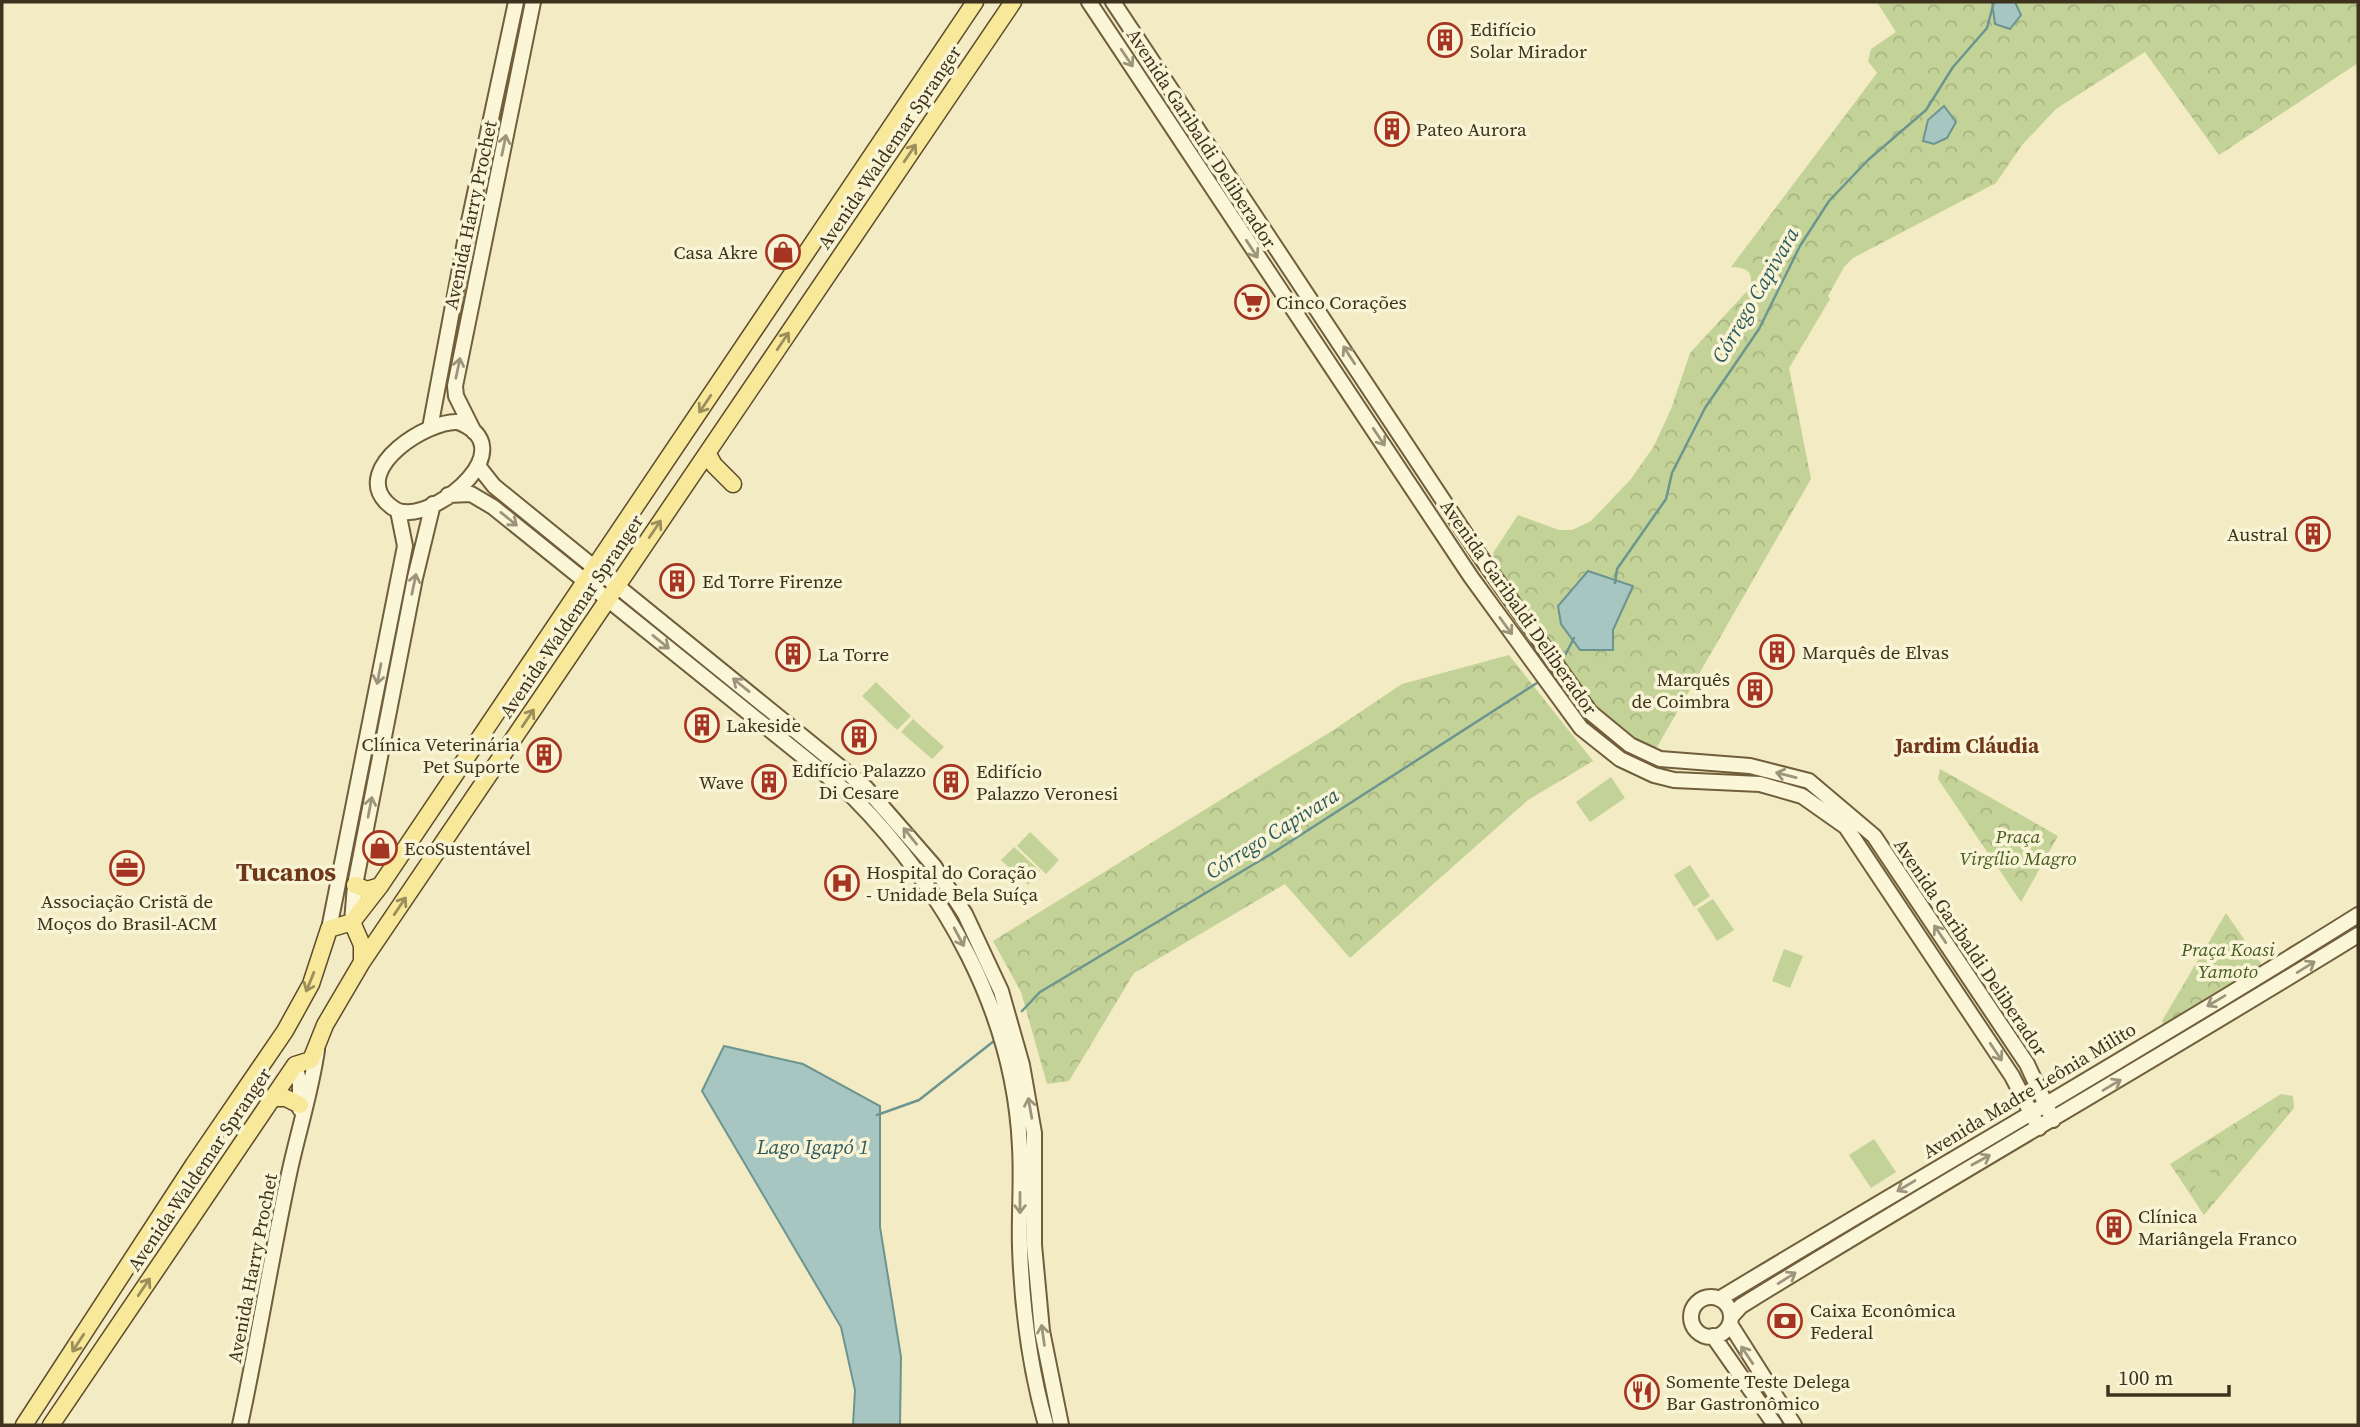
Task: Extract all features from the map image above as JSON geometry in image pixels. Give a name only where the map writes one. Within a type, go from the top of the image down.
[{"type":"main road","name":"Avenida Waldemar Spranger","points":[[352,922],[380,886],[975,2]]},
{"type":"main road","name":"Avenida Waldemar Spranger","points":[[51,1425],[295,1065],[311,1060],[325,1025],[362,962],[1013,2]]},
{"type":"main road","points":[[708,454],[713,465],[733,484]]},
{"type":"main road","points":[[355,885],[367,890],[380,886]]},
{"type":"main road","points":[[329,929],[352,922],[362,945],[362,962]]},
{"type":"main road","name":"Avenida Waldemar Spranger","points":[[24,1425],[194,1164],[285,1031],[311,984],[329,929]]},
{"type":"main road","points":[[285,1031],[286,1055],[295,1065]]},
{"type":"main road","points":[[274,1098],[285,1098],[300,1111]]},
{"type":"main road","points":[[92,1322],[114,1332]]},
{"type":"street","name":"Avenida Harry Prochet","points":[[430,428],[467,231],[516,2]]},
{"type":"street","name":"Avenida Harry Prochet","points":[[474,432],[456,396],[455,386],[533,2]]},
{"type":"street","name":"Avenida Garibaldi Deliberador","points":[[1089,2],[1471,577],[1581,728],[1620,759],[1654,775],[1674,780],[1760,784],[1802,796],[1846,827],[2012,1076],[2039,1128]]},
{"type":"street","name":"Avenida Garibaldi Deliberador","points":[[1113,2],[1570,688],[1601,724],[1630,745],[1670,761],[1750,766],[1809,780],[1840,805],[1874,836],[2027,1064],[2048,1104],[2053,1120]]},
{"type":"street","points":[[458,422],[474,432],[483,450],[479,467],[449,495],[414,512],[398,511],[382,497],[377,475],[391,455],[440,423],[458,422]]},
{"type":"street","points":[[479,467],[494,486],[590,575]]},
{"type":"street","points":[[449,495],[479,497],[613,592],[866,788],[934,866],[965,914],[1000,991],[1022,1065],[1031,1108],[1035,1162],[1036,1276],[1046,1425]]},
{"type":"street","points":[[352,922],[355,885],[413,587],[433,504]]},
{"type":"street","points":[[329,929],[405,547],[398,511]]},
{"type":"street","points":[[1620,759],[1630,745]]},
{"type":"street","name":"Avenida Madre Leônia Milito","points":[[1719,1299],[1956,1156],[2048,1104],[2358,915]]},
{"type":"street","name":"Avenida Madre Leônia Milito","points":[[1730,1320],[1741,1306],[1885,1217],[2053,1120],[2358,935]]},
{"type":"street","name":"Avenida Harry Prochet","points":[[300,1111],[312,1083],[317,1049]]},
{"type":"street","points":[[2012,1076],[2027,1064]]},
{"type":"street","name":"Avenida Harry Prochet","points":[[240,1425],[300,1111],[300,1084],[295,1065]]},
{"type":"street","points":[[1775,1425],[1713,1336],[1698,1331],[1692,1315],[1701,1300],[1719,1299],[1728,1306],[1730,1320],[1794,1425]]},
{"type":"street","points":[[1713,1336],[1723,1332],[1730,1320]]},
{"type":"street","points":[[1042,1381],[1062,1425]]},
{"type":"green space","points":[[1877,2],[2358,2],[2358,63],[2219,155],[2145,52],[2056,109],[2022,145],[1996,183],[1853,258],[1844,267],[1828,296],[1830,299],[1789,368],[1811,479],[1657,747],[1637,743],[1614,728],[1567,675],[1496,568],[1493,553],[1518,515],[1559,530],[1572,530],[1591,521],[1631,479],[1654,446],[1671,409],[1690,353],[1749,289],[1751,278],[1748,272],[1731,267],[1877,73],[1868,61],[1871,49],[1896,32]]},
{"type":"green space","points":[[1509,655],[1593,761],[1528,800],[1350,958],[1285,884],[1134,973],[1069,1081],[1047,1084],[1021,992],[993,941],[1335,729],[1402,684]]},
{"type":"green space","points":[[876,682],[911,716],[897,730],[862,696]]},
{"type":"green space","points":[[913,719],[944,747],[932,759],[901,732]]},
{"type":"green space","name":"Praça Virgílio Magro","points":[[1940,769],[2058,836],[2021,902],[1938,779]]},
{"type":"green space","points":[[1611,777],[1625,798],[1590,822],[1576,802]]},
{"type":"green space","points":[[1030,832],[1059,860],[1046,874],[1017,846]]},
{"type":"green space","points":[[1014,847],[1040,871],[1028,885],[1001,860]]},
{"type":"green space","points":[[1690,865],[1710,896],[1694,907],[1674,875]]},
{"type":"green space","points":[[1713,899],[1734,930],[1717,941],[1697,909]]},
{"type":"green space","name":"Praça Koasi Yamoto","points":[[2226,913],[2264,968],[2165,1027],[2162,1021]]},
{"type":"green space","points":[[1784,949],[1803,956],[1790,988],[1772,981]]},
{"type":"green space","points":[[2281,1094],[2293,1096],[2294,1108],[2204,1215],[2170,1164]]},
{"type":"green space","points":[[1874,1139],[1896,1172],[1871,1188],[1849,1155]]},
{"type":"green space","points":[[2202,1158],[2219,1185],[2202,1196],[2184,1170]]},
{"type":"water","points":[[1992,2],[2015,2],[2021,15],[2010,29],[1995,24]]},
{"type":"water","points":[[1944,106],[1956,122],[1947,138],[1934,144],[1923,141],[1928,120]]},
{"type":"water","points":[[1588,571],[1633,586],[1613,630],[1613,650],[1580,650],[1561,624],[1558,606]]},
{"type":"water","name":"Lago Igapó 1","points":[[724,1046],[803,1064],[880,1106],[880,1227],[901,1357],[900,1425],[853,1425],[855,1390],[841,1327],[702,1091]]},
{"type":"waterway","name":"Córrego Capivara","points":[[1615,583],[1617,569],[1666,499],[1672,473],[1705,408],[1759,329],[1800,246],[1829,201],[1868,160],[1926,110],[1953,67],[1987,28],[1994,2]]},
{"type":"waterway","name":"Córrego Capivara","points":[[1561,663],[1574,638]]},
{"type":"waterway","name":"Córrego Capivara","points":[[1022,1011],[1040,992],[1271,854],[1540,681]]},
{"type":"waterway","name":"Córrego Capivara","points":[[877,1115],[919,1100],[994,1041]]},
{"type":"place","name":"Edifício Solar Mirador","points":[[1445,40]]},
{"type":"place","name":"Pateo Aurora","points":[[1392,129]]},
{"type":"place","name":"Casa Akre","points":[[783,252]]},
{"type":"place","name":"Cinco Corações","points":[[1252,302]]},
{"type":"place","name":"Austral","points":[[2313,534]]},
{"type":"place","name":"Ed Torre Firenze","points":[[677,581]]},
{"type":"place","name":"Marquês de Elvas","points":[[1777,652]]},
{"type":"place","name":"La Torre","points":[[793,654]]},
{"type":"place","name":"Marquês de Coimbra","points":[[1755,690]]},
{"type":"place","name":"Lakeside","points":[[702,725]]},
{"type":"place","name":"Edifício Palazzo Di Cesare","points":[[859,737]]},
{"type":"place","name":"Clínica Veterinária Pet Suporte","points":[[544,755]]},
{"type":"place","name":"Wave","points":[[769,782]]},
{"type":"place","name":"Edifício Palazzo Veronesi","points":[[951,782]]},
{"type":"place","name":"EcoSustentável","points":[[380,848]]},
{"type":"place","name":"Associação Cristã de Moços do Brasil-ACM","points":[[127,868]]},
{"type":"place","name":"Hospital do Coração - Unidade Bela Suíça","points":[[842,883]]},
{"type":"place","name":"Clínica Mariângela Franco","points":[[2114,1227]]},
{"type":"place","name":"Caixa Econômica Federal","points":[[1785,1321]]},
{"type":"place","name":"Somente Teste Delega Bar Gastronômico","points":[[1642,1392]]},
{"type":"district","name":"Jardim Cláudia","points":[[1967,745]]},
{"type":"district","name":"Tucanos","points":[[286,872]]}]
